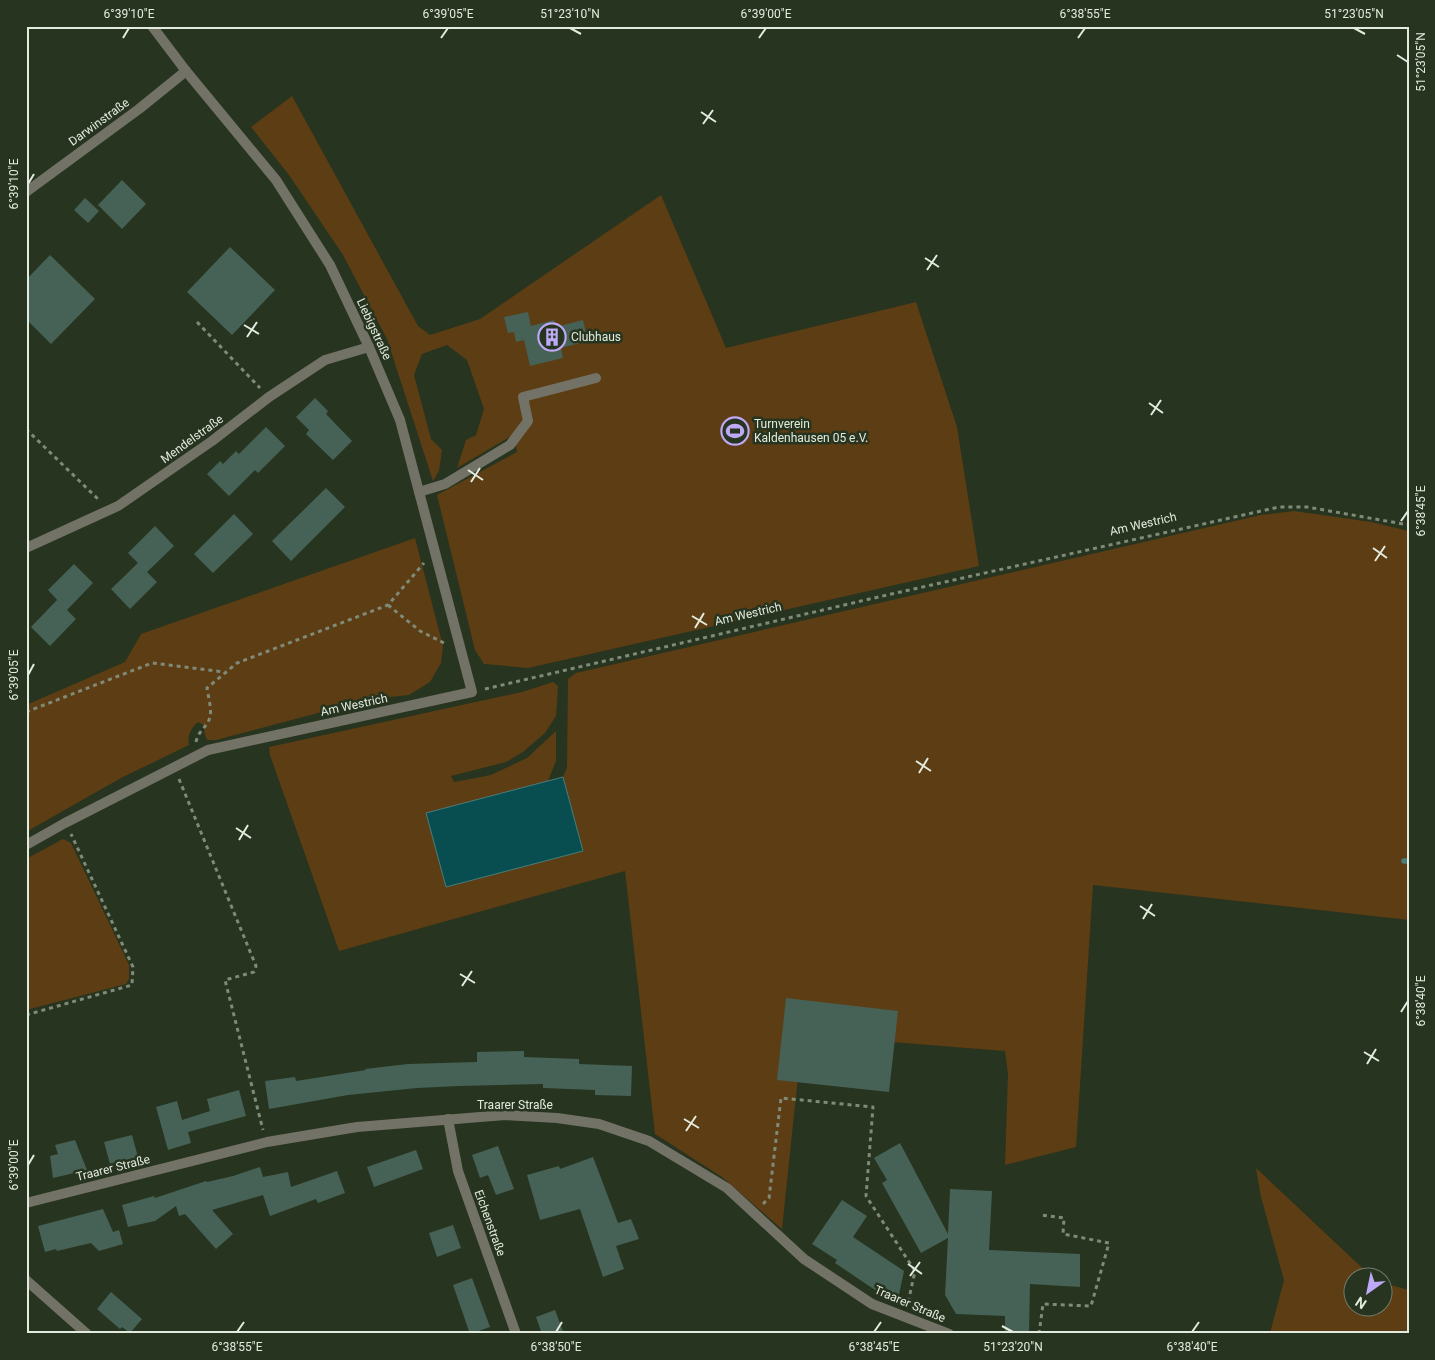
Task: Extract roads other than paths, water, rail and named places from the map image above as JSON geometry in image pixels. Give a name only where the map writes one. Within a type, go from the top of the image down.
[{"type":"street","name":"Liebigstraße","points":[[152,26],[186,71],[276,180],[330,265],[369,347],[400,420],[472,692]]},
{"type":"street","name":"Darwinstraße","points":[[26,192],[139,109],[186,71]]},
{"type":"street","name":"Mendelstraße","points":[[26,548],[118,506],[212,441],[269,397],[325,360],[369,347]]},
{"type":"street","points":[[419,492],[445,484],[510,445],[528,421],[523,397],[596,378]]},
{"type":"street","name":"Am Westrich","points":[[26,845],[208,750],[472,692]]},
{"type":"street","name":"Traarer Straße","points":[[26,1203],[266,1142],[357,1127],[505,1115],[557,1118],[599,1124],[649,1140],[727,1188],[804,1259],[872,1304],[949,1334]]},
{"type":"street","name":"Eichenstraße","points":[[448,1119],[458,1171],[516,1334]]},
{"type":"street","points":[[26,1280],[87,1334]]},
{"type":"water","points":[[563,777],[583,851],[446,887],[426,813]]},
{"type":"waterway","points":[[1404,861],[1409,861]]},
{"type":"place","name":"Clubhaus","points":[[552,337]]},
{"type":"place","name":"Turnverein Kaldenhausen 05 e.V.","points":[[735,431]]}]
